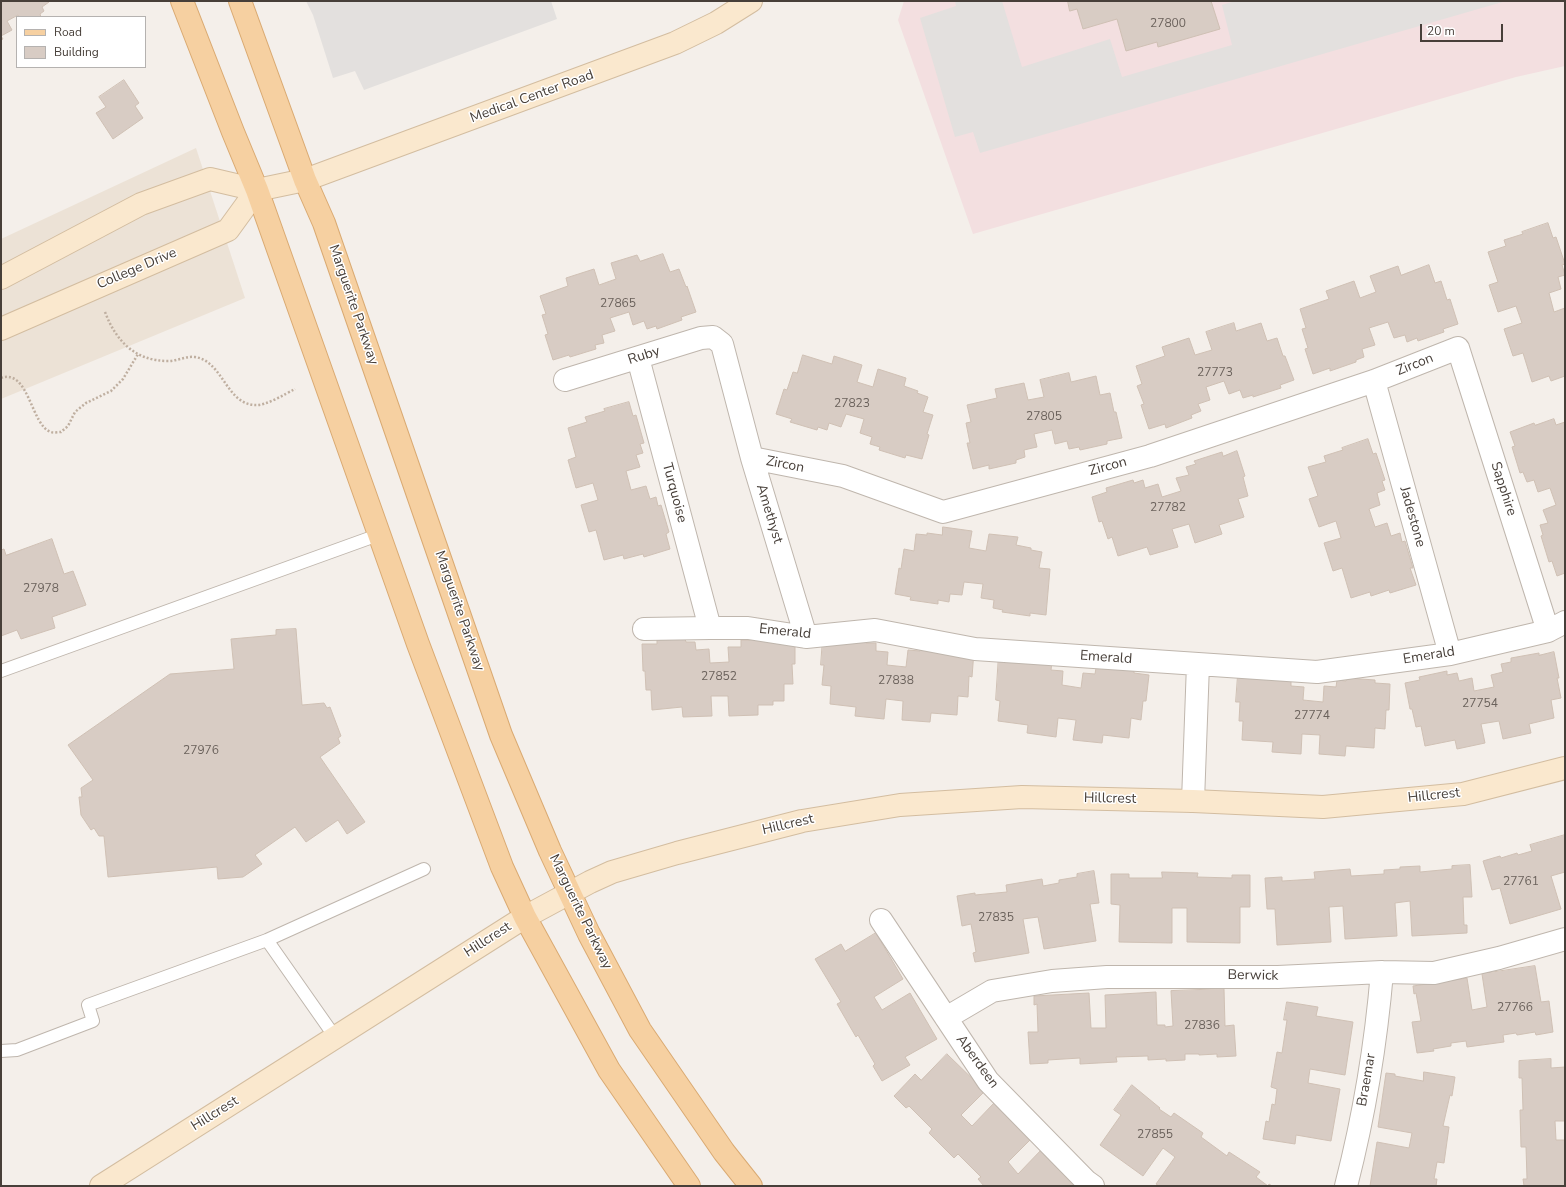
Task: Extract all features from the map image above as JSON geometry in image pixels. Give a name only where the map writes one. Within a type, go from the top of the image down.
[{"type":"main road","points":[[182,1],[257,190],[378,535],[502,867],[525,916],[608,1070],[689,1186]]},
{"type":"main road","name":"Marguerite Parkway","points":[[240,1],[305,180],[324,223],[501,735],[550,851],[589,934],[640,1030],[724,1152],[752,1186]]},
{"type":"street","name":"Medical Center Road","points":[[305,180],[675,44],[716,23],[752,1]]},
{"type":"street","points":[[1,278],[141,204],[210,179],[257,190],[305,180]]},
{"type":"street","name":"College Drive","points":[[1,329],[228,230],[257,190]]},
{"type":"street","name":"Ruby","points":[[565,380],[701,338],[713,337],[722,344]]},
{"type":"street","name":"Amethyst","points":[[722,344],[752,458],[806,636]]},
{"type":"street","name":"Zircon","points":[[752,458],[843,476],[943,512],[1150,456],[1374,381],[1458,348]]},
{"type":"street","name":"Sapphire","points":[[1458,348],[1556,627]]},
{"type":"street","name":"Turquoise","points":[[638,358],[710,628]]},
{"type":"street","name":"Jadestone","points":[[1374,381],[1450,654]]},
{"type":"street","name":"Emerald","points":[[644,629],[748,628],[806,636],[875,630],[975,649],[1317,672],[1450,654],[1556,627]]},
{"type":"street","points":[[1193,801],[1198,664]]},
{"type":"street","name":"Hillcrest","points":[[101,1186],[525,916],[612,872],[677,853],[802,821],[893,807],[1022,797],[1193,801],[1323,807],[1463,794],[1565,768]]},
{"type":"street","name":"Aberdeen","points":[[881,920],[988,1081],[1086,1181],[1093,1186]]},
{"type":"street","name":"Berwick","points":[[946,1018],[992,991],[1052,981],[1107,977],[1278,977],[1382,972],[1434,973],[1499,958],[1565,939]]},
{"type":"street","name":"Braemar","points":[[1346,1186],[1368,1078],[1379,1007],[1382,972]]},
{"type":"lane","points":[[1,672],[378,535]]},
{"type":"lane","points":[[1,1051],[17,1050],[93,1021],[88,1005],[267,940],[424,869]]},
{"type":"lane","points":[[267,940],[335,1037]]},
{"type":"path","points":[[105,312],[111,328],[117,337],[138,354],[152,360],[169,362],[195,357],[207,362],[235,396],[244,402],[256,406],[273,400],[295,389]]},
{"type":"path","points":[[1,378],[6,376],[16,379],[44,427],[51,432],[61,432],[68,426],[75,412],[86,403],[111,391],[123,379],[138,354]]},
{"type":"shaded area","points":[[306,1],[551,1],[557,19],[364,90],[355,71],[333,78],[313,15]]},
{"type":"shaded area","points":[[904,1],[1565,1],[1565,66],[1516,77],[973,234],[898,20]]},
{"type":"shaded area","points":[[955,1],[1002,1],[1022,67],[1110,39],[1122,77],[1232,45],[1222,5],[1235,1],[1506,1],[980,153],[973,132],[955,137],[920,18],[956,6]]},
{"type":"shaded area","points":[[196,148],[245,298],[1,399],[1,239]]},
{"type":"building","points":[[1,1],[49,2],[42,7],[44,11],[40,14],[41,16],[18,15],[7,21],[12,30],[1,36]]},
{"type":"building","points":[[1068,1],[1211,1],[1220,29],[1158,47],[1157,42],[1126,51],[1117,19],[1083,29],[1077,9],[1070,11]]},
{"type":"building","points":[[124,80],[139,103],[135,106],[143,118],[113,139],[96,113],[106,107],[99,97]]},
{"type":"building","points":[[1548,223],[1553,238],[1556,237],[1565,264],[1562,265],[1565,275],[1558,277],[1561,289],[1549,293],[1554,312],[1565,308],[1565,376],[1551,381],[1549,376],[1532,382],[1523,353],[1513,356],[1504,329],[1522,323],[1516,306],[1498,312],[1489,285],[1498,282],[1488,252],[1506,246],[1504,240],[1523,234],[1522,232]]},
{"type":"building","points":[[663,254],[670,272],[679,269],[696,312],[681,317],[682,320],[657,329],[656,326],[647,329],[644,321],[633,325],[629,312],[610,318],[615,331],[602,335],[604,343],[595,345],[596,349],[570,357],[569,355],[553,360],[545,335],[548,334],[542,315],[546,314],[540,296],[568,286],[566,278],[594,269],[599,285],[616,279],[611,263],[637,255],[640,261]]},
{"type":"building","points":[[1429,265],[1435,283],[1441,281],[1447,300],[1450,299],[1458,324],[1443,329],[1444,332],[1418,341],[1417,338],[1407,342],[1405,335],[1394,338],[1388,322],[1369,328],[1375,345],[1362,349],[1364,357],[1356,360],[1356,362],[1330,371],[1330,368],[1313,374],[1305,349],[1308,348],[1302,329],[1306,328],[1300,309],[1329,299],[1326,291],[1354,281],[1360,298],[1376,292],[1370,276],[1398,266],[1401,275]]},
{"type":"building","points":[[1234,323],[1236,331],[1261,323],[1267,341],[1277,338],[1294,380],[1280,385],[1281,388],[1253,397],[1253,395],[1243,398],[1240,390],[1229,394],[1224,381],[1206,387],[1210,400],[1198,404],[1201,411],[1191,415],[1192,418],[1166,428],[1165,424],[1149,429],[1141,405],[1144,404],[1137,386],[1142,384],[1136,366],[1165,356],[1162,347],[1189,338],[1195,355],[1212,350],[1206,332]]},
{"type":"building","points":[[803,355],[832,364],[834,356],[862,365],[857,382],[873,387],[878,369],[906,378],[904,386],[918,391],[917,393],[928,397],[923,412],[933,415],[927,434],[929,435],[922,459],[906,455],[905,458],[879,450],[880,447],[870,444],[872,437],[860,433],[864,419],[846,414],[841,427],[829,423],[827,430],[818,427],[817,430],[790,422],[792,419],[776,414],[784,389],[787,390],[793,372],[797,373]]},
{"type":"building","points":[[1069,373],[1071,382],[1096,376],[1100,395],[1110,393],[1122,438],[1107,441],[1107,444],[1080,450],[1079,447],[1069,449],[1067,441],[1055,444],[1052,430],[1034,434],[1037,447],[1024,450],[1025,457],[1016,460],[1016,463],[989,469],[989,465],[973,469],[967,443],[970,443],[966,423],[971,422],[967,405],[997,398],[995,389],[1024,383],[1028,400],[1044,397],[1040,380]]},
{"type":"building","points":[[629,402],[633,416],[636,415],[644,443],[640,444],[643,453],[636,455],[640,467],[626,471],[631,490],[646,486],[650,499],[656,497],[658,506],[661,505],[669,532],[666,534],[670,549],[644,557],[643,554],[624,559],[623,555],[604,560],[596,530],[589,532],[581,505],[598,500],[593,483],[576,488],[568,460],[576,457],[568,428],[587,422],[585,417],[605,411],[604,409]]},
{"type":"building","points":[[1554,419],[1556,425],[1565,422],[1565,573],[1557,576],[1552,561],[1549,562],[1541,536],[1543,535],[1540,525],[1548,523],[1543,510],[1556,505],[1550,488],[1538,492],[1534,480],[1527,482],[1523,472],[1520,473],[1512,447],[1515,446],[1510,432],[1534,423],[1535,425]]},
{"type":"building","points":[[1368,439],[1373,454],[1376,453],[1385,480],[1382,481],[1385,490],[1377,493],[1380,505],[1369,509],[1375,527],[1387,523],[1391,536],[1400,533],[1402,542],[1405,541],[1413,568],[1410,568],[1416,585],[1390,593],[1389,590],[1371,596],[1370,592],[1351,598],[1342,568],[1333,571],[1324,543],[1341,538],[1336,521],[1319,527],[1309,499],[1318,496],[1308,467],[1326,462],[1324,456],[1343,450],[1342,448]]},
{"type":"building","points":[[1237,451],[1245,476],[1243,477],[1248,496],[1238,499],[1244,517],[1219,525],[1222,534],[1195,543],[1189,524],[1172,529],[1178,547],[1150,555],[1147,547],[1118,556],[1112,537],[1108,539],[1102,521],[1099,522],[1092,497],[1107,492],[1106,488],[1133,480],[1134,483],[1143,480],[1145,488],[1158,484],[1162,497],[1181,491],[1176,478],[1189,475],[1186,467],[1196,464],[1194,461],[1222,452],[1223,456]]},
{"type":"building","points":[[943,527],[972,531],[969,548],[986,551],[989,534],[1018,537],[1016,545],[1042,552],[1039,568],[1050,569],[1046,615],[1030,613],[1030,616],[1002,612],[1003,610],[993,608],[994,600],[981,598],[983,584],[964,582],[962,595],[950,594],[949,602],[938,600],[938,604],[910,600],[911,597],[895,594],[904,549],[914,551],[916,534],[927,535],[927,533],[942,535]]},
{"type":"building","points":[[52,539],[64,574],[73,571],[86,605],[52,617],[55,628],[21,639],[17,630],[1,636],[1,550],[4,549],[6,555]]},
{"type":"building","points":[[296,629],[302,705],[324,703],[327,708],[330,707],[341,736],[338,738],[340,743],[320,757],[365,822],[347,834],[338,820],[306,842],[295,827],[255,855],[262,864],[243,877],[218,879],[217,867],[108,877],[104,836],[99,836],[94,828],[91,830],[81,815],[79,797],[82,797],[81,788],[93,780],[68,745],[170,674],[234,669],[231,639],[276,635],[276,630]]},
{"type":"building","points":[[750,636],[795,638],[795,664],[792,664],[793,684],[784,684],[784,701],[773,701],[773,705],[758,705],[758,715],[729,716],[728,696],[711,696],[712,716],[683,717],[682,707],[652,710],[651,690],[646,690],[645,671],[643,671],[642,644],[657,644],[657,640],[685,639],[686,642],[695,642],[696,650],[709,649],[710,663],[729,662],[728,647],[741,647],[741,640],[750,640]]},
{"type":"building","points":[[823,638],[867,639],[866,643],[876,643],[876,651],[888,652],[887,665],[906,667],[908,650],[920,651],[921,646],[974,651],[972,677],[969,676],[968,697],[958,696],[957,715],[931,713],[930,722],[902,720],[903,701],[886,699],[884,719],[855,716],[856,707],[830,704],[831,686],[822,685],[824,665],[821,665]]},
{"type":"building","points":[[1554,652],[1561,698],[1551,700],[1554,718],[1529,724],[1531,733],[1503,739],[1499,721],[1481,724],[1485,743],[1457,749],[1455,740],[1425,746],[1421,726],[1416,727],[1412,709],[1410,709],[1405,683],[1420,680],[1419,677],[1447,671],[1447,675],[1457,673],[1459,681],[1472,678],[1474,691],[1494,687],[1491,675],[1503,672],[1501,664],[1511,662],[1511,658]]},
{"type":"building","points":[[999,654],[1052,662],[1051,670],[1063,671],[1062,685],[1081,688],[1083,673],[1095,674],[1096,668],[1107,669],[1107,666],[1134,670],[1134,673],[1149,675],[1146,701],[1143,701],[1141,720],[1131,718],[1129,738],[1103,735],[1102,743],[1073,740],[1076,720],[1058,718],[1056,737],[1027,733],[1028,725],[998,721],[1000,701],[996,700]]},
{"type":"building","points":[[1238,675],[1291,678],[1291,686],[1304,687],[1303,700],[1323,702],[1324,686],[1336,687],[1337,680],[1346,681],[1347,678],[1375,680],[1375,683],[1390,684],[1389,710],[1386,710],[1385,729],[1375,728],[1374,748],[1346,746],[1345,756],[1319,754],[1320,735],[1302,734],[1301,754],[1272,752],[1273,742],[1242,740],[1243,721],[1239,721],[1240,702],[1236,702]]},
{"type":"building","points":[[1565,835],[1565,872],[1551,876],[1561,909],[1510,924],[1500,888],[1492,890],[1483,861],[1500,856],[1501,858],[1517,853],[1518,855],[1532,851],[1530,845]]},
{"type":"building","points":[[1470,865],[1472,897],[1463,897],[1464,925],[1467,925],[1467,933],[1412,936],[1410,901],[1395,903],[1397,936],[1345,939],[1343,906],[1329,907],[1331,942],[1277,945],[1275,909],[1267,909],[1265,878],[1282,877],[1282,881],[1315,879],[1314,872],[1350,869],[1351,876],[1384,874],[1384,870],[1400,869],[1400,867],[1420,866],[1420,872],[1452,869],[1452,866]]},
{"type":"building","points":[[1094,871],[1099,903],[1090,904],[1096,941],[1044,949],[1038,917],[1023,919],[1029,953],[975,962],[973,953],[976,952],[971,924],[962,926],[957,896],[975,893],[975,895],[1007,892],[1006,885],[1042,879],[1043,886],[1059,883],[1059,880],[1077,877],[1077,874]]},
{"type":"building","points":[[1162,872],[1198,873],[1197,877],[1232,878],[1232,875],[1250,875],[1250,907],[1240,907],[1240,943],[1187,942],[1187,908],[1172,908],[1172,943],[1119,942],[1120,905],[1111,904],[1111,874],[1129,874],[1129,878],[1162,878]]},
{"type":"building","points":[[876,933],[903,979],[874,997],[882,1010],[910,993],[937,1039],[905,1057],[910,1065],[882,1081],[873,1066],[875,1064],[858,1035],[856,1037],[837,1004],[841,1002],[815,959],[841,944],[845,951]]},
{"type":"building","points":[[1535,966],[1541,1002],[1549,1001],[1553,1032],[1536,1035],[1535,1032],[1517,1035],[1516,1033],[1503,1035],[1504,1042],[1467,1047],[1466,1041],[1451,1043],[1451,1046],[1433,1049],[1434,1051],[1417,1053],[1412,1022],[1421,1021],[1416,993],[1414,994],[1413,986],[1467,978],[1472,1010],[1487,1007],[1482,974]]},
{"type":"building","points":[[1224,989],[1225,1026],[1234,1025],[1236,1056],[1217,1057],[1217,1054],[1185,1054],[1185,1060],[1166,1061],[1166,1059],[1148,1060],[1148,1056],[1116,1057],[1117,1062],[1080,1064],[1080,1058],[1048,1060],[1048,1063],[1030,1064],[1028,1032],[1038,1032],[1037,1004],[1034,1005],[1034,996],[1089,993],[1091,1028],[1106,1028],[1105,995],[1156,992],[1157,1025],[1165,1025],[1165,1027],[1173,1026],[1171,991]]},
{"type":"building","points":[[1287,1002],[1318,1007],[1316,1016],[1353,1022],[1345,1075],[1310,1069],[1308,1083],[1340,1089],[1331,1141],[1296,1135],[1295,1144],[1263,1139],[1266,1121],[1269,1122],[1272,1104],[1275,1105],[1277,1089],[1271,1087],[1277,1052],[1282,1053],[1287,1020],[1284,1020]]},
{"type":"building","points":[[947,1054],[985,1091],[961,1115],[972,1126],[994,1103],[1031,1139],[1008,1162],[1018,1174],[1043,1148],[1081,1186],[984,1186],[978,1179],[981,1177],[958,1154],[954,1158],[929,1133],[932,1129],[909,1106],[906,1108],[894,1096],[915,1074],[921,1080]]},
{"type":"building","points":[[1551,1059],[1551,1068],[1565,1067],[1565,1121],[1555,1121],[1556,1140],[1565,1140],[1565,1186],[1524,1186],[1523,1179],[1527,1179],[1526,1147],[1521,1147],[1520,1110],[1523,1110],[1522,1078],[1519,1078],[1519,1061]]},
{"type":"building","points":[[1424,1072],[1455,1077],[1452,1096],[1450,1095],[1443,1126],[1449,1127],[1444,1163],[1437,1162],[1434,1179],[1437,1179],[1436,1186],[1370,1186],[1377,1142],[1409,1148],[1412,1133],[1378,1127],[1386,1073],[1423,1081]]},
{"type":"building","points":[[1132,1085],[1160,1108],[1159,1109],[1171,1117],[1174,1113],[1203,1133],[1201,1137],[1227,1156],[1229,1152],[1260,1172],[1256,1177],[1268,1186],[1159,1186],[1156,1184],[1175,1157],[1163,1148],[1143,1176],[1100,1145],[1121,1115],[1114,1110]]}]
